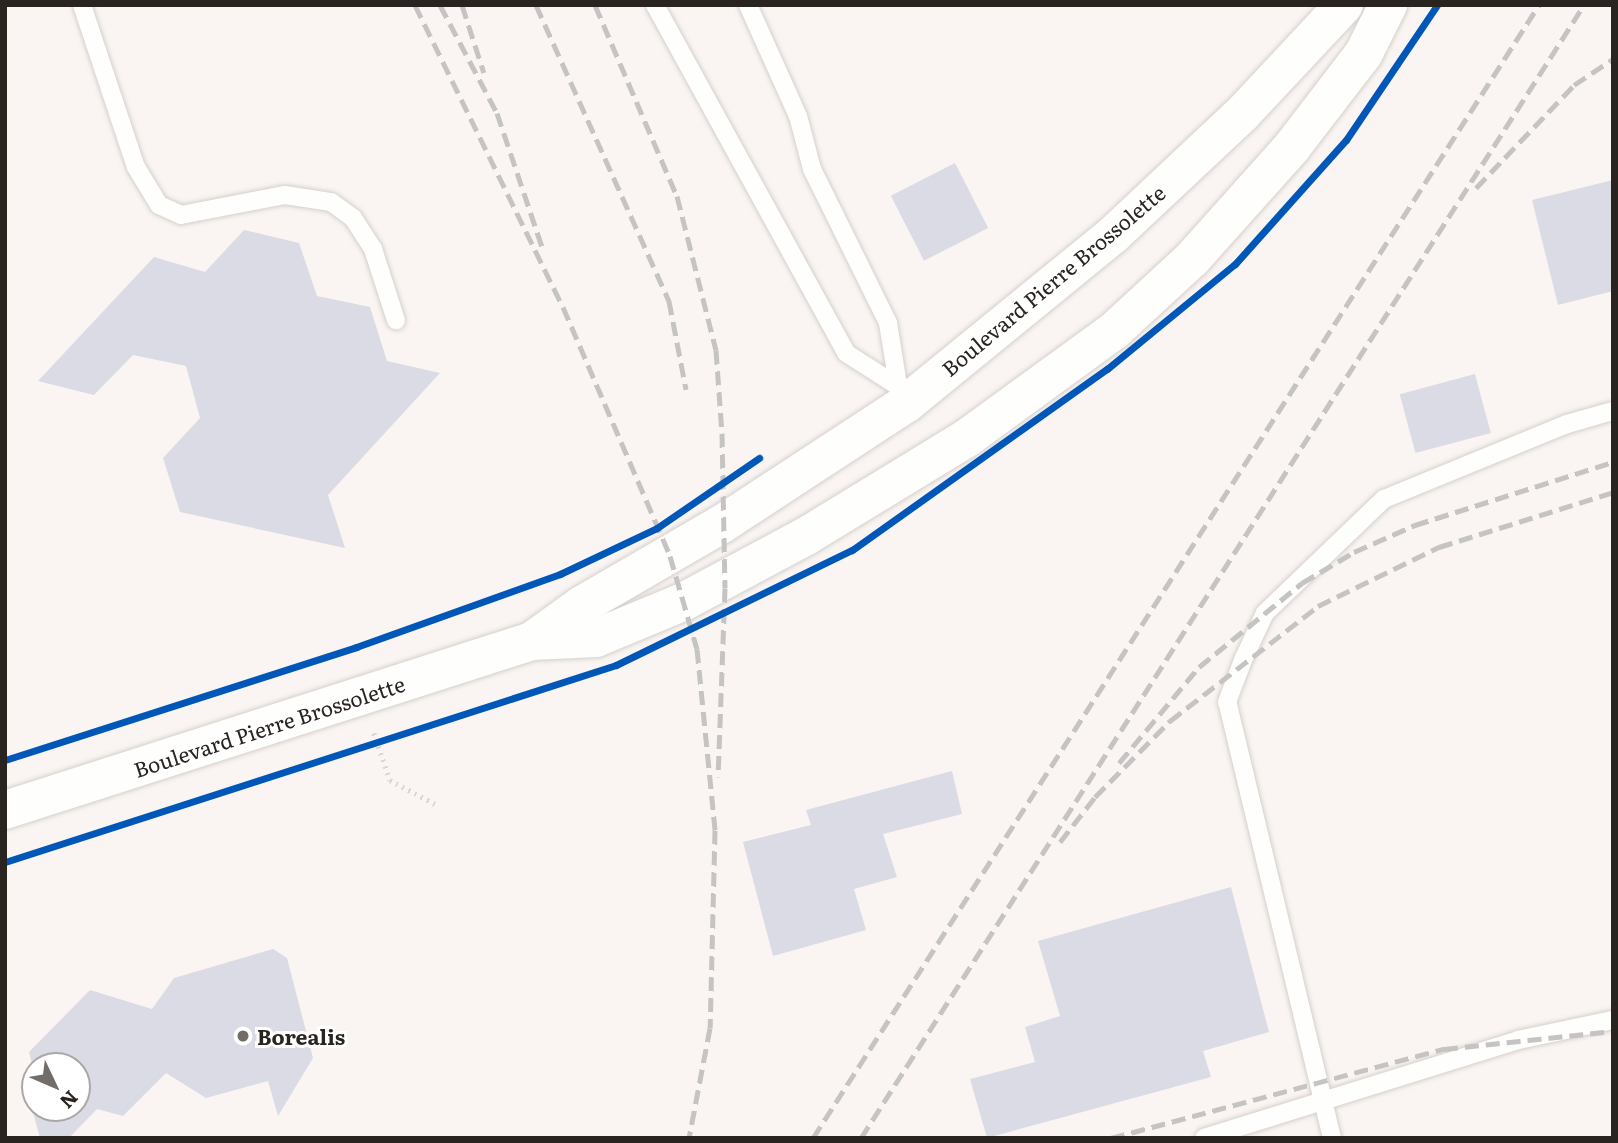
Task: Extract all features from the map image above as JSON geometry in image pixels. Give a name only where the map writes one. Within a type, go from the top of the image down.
[{"type":"main road","name":"Boulevard Pierre Brossolette","points":[[532,641],[582,605],[722,524],[1113,235],[1242,114],[1344,5]]},
{"type":"main road","name":"Boulevard Pierre Brossolette","points":[[5,810],[532,641],[596,638],[684,602],[808,536],[940,455],[1115,330],[1192,259],[1340,84],[1364,53],[1388,5]]},
{"type":"main road","points":[[901,394],[940,455]]},
{"type":"lane","points":[[82,5],[136,167],[159,205],[181,215],[285,195],[331,202],[353,218],[373,249],[396,320]]},
{"type":"lane","points":[[655,5],[846,353],[901,394]]},
{"type":"lane","points":[[748,5],[798,116],[811,169],[888,323],[901,394]]},
{"type":"lane","points":[[1332,1138],[1227,702],[1243,660],[1265,613],[1384,499],[1567,424],[1613,411]]},
{"type":"lane","points":[[1204,1138],[1322,1104],[1518,1040],[1613,1020]]},
{"type":"path","points":[[5,760],[356,647],[547,579]]},
{"type":"path","points":[[356,647],[377,743],[390,780],[439,806]]},
{"type":"path","points":[[365,747],[390,738]]},
{"type":"building","points":[[955,163],[988,228],[924,261],[891,196]]},
{"type":"building","points":[[1613,180],[1613,291],[1558,305],[1532,200]]},
{"type":"building","points":[[244,230],[299,243],[317,296],[370,307],[387,361],[440,373],[328,495],[345,548],[180,512],[163,458],[200,418],[186,366],[133,355],[94,395],[38,381],[154,257],[205,272]]},
{"type":"building","points":[[1475,374],[1491,433],[1415,453],[1400,394]]},
{"type":"building","points":[[952,771],[962,814],[883,834],[897,877],[854,889],[866,930],[773,956],[743,842],[811,825],[806,810]]},
{"type":"building","points":[[1231,887],[1269,1032],[1203,1051],[1211,1077],[987,1138],[970,1079],[1035,1062],[1025,1027],[1060,1016],[1038,941]]},
{"type":"building","name":"Borealis","points":[[273,949],[287,958],[313,1058],[278,1116],[268,1081],[206,1098],[166,1073],[123,1116],[97,1109],[91,1115],[91,1052],[29,1052],[90,990],[152,1009],[174,978]]},
{"type":"building","name":"Borealis","points":[[36,1122],[84,1122],[69,1138],[40,1138]]},
{"type":"railway","points":[[415,5],[563,307],[670,556],[697,649],[715,830],[710,1028],[689,1138]]},
{"type":"railway","points":[[440,5],[497,113],[542,247]]},
{"type":"railway","points":[[462,5],[484,73]]},
{"type":"railway","points":[[536,5],[669,301],[686,389]]},
{"type":"railway","points":[[595,5],[677,196],[716,350],[722,433],[725,588],[718,777]]},
{"type":"railway","points":[[813,1138],[1539,5]]},
{"type":"railway","points":[[861,1138],[1584,5]]},
{"type":"railway","points":[[1476,188],[1574,85],[1613,59]]},
{"type":"railway","points":[[1119,763],[1199,667],[1302,583],[1354,552],[1415,525],[1613,462]]},
{"type":"railway","points":[[1060,842],[1095,797],[1170,721],[1318,606],[1439,547],[1613,492]]},
{"type":"railway","points":[[1111,1138],[1444,1049],[1613,1031]]},
{"type":"cycle path","points":[[5,862],[616,665],[852,550],[1107,369],[1235,264],[1346,140],[1437,5]]},
{"type":"cycle path","points":[[5,760],[356,647],[560,574],[657,528],[759,458]]},
{"type":"place","name":"Borealis","points":[[243,1036]]}]
